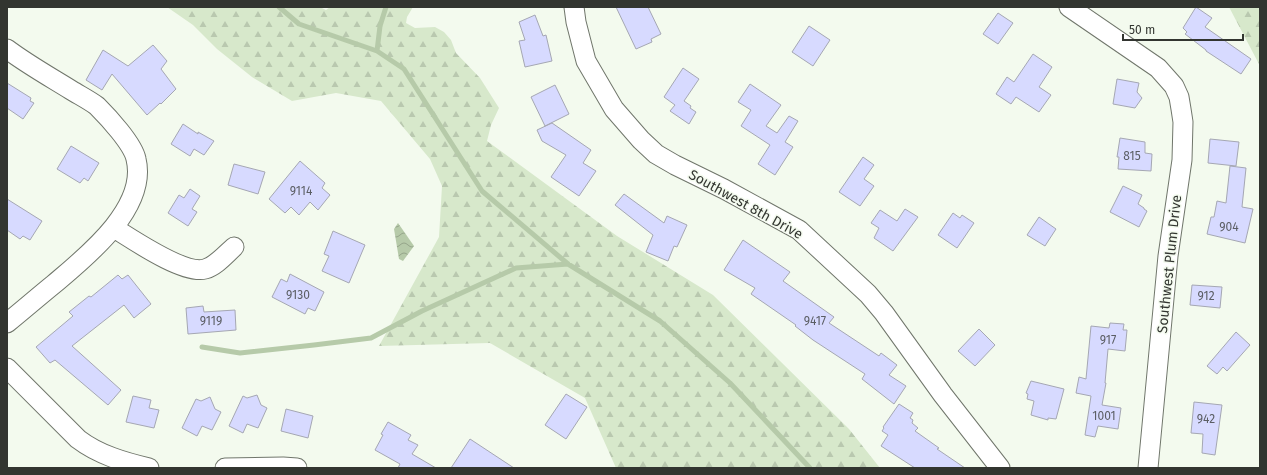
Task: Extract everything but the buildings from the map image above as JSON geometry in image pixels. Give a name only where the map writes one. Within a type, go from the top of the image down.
[{"type":"street","name":"Southwest 8th Drive","points":[[574,7],[576,22],[586,61],[614,109],[641,140],[656,154],[675,165],[724,189],[799,230],[868,294],[880,308],[943,395],[1000,468]]},
{"type":"street","name":"Southwest Plum Drive","points":[[1069,7],[1158,68],[1174,86],[1179,97],[1184,122],[1182,160],[1168,256],[1148,468]]},
{"type":"street","points":[[7,49],[96,105],[129,144],[136,158],[137,178],[135,189],[128,205],[114,228],[102,242],[84,260],[7,323]]},
{"type":"street","points":[[114,228],[178,265],[191,269],[206,269],[215,264],[234,247]]},
{"type":"street","points":[[7,368],[78,439],[90,448],[124,462],[149,468]]},
{"type":"street","points":[[225,468],[297,468]]},
{"type":"green space","points":[[167,7],[320,7],[326,10],[330,7],[413,7],[407,17],[406,23],[415,28],[435,27],[444,32],[451,40],[456,53],[480,78],[499,108],[491,125],[487,141],[617,236],[713,295],[849,429],[880,468],[616,468],[585,398],[490,343],[379,346],[439,237],[442,186],[430,159],[381,101],[336,93],[292,101],[252,77],[217,49],[193,25]]},
{"type":"green space","points":[[1229,7],[1260,7],[1260,66]]},
{"type":"water","points":[[398,223],[414,246],[403,261],[399,259],[394,229]]},
{"type":"waterway","points":[[279,7],[299,24],[377,51],[404,69],[482,191],[568,264],[660,321],[730,383],[810,468]]},
{"type":"waterway","points":[[377,51],[380,26],[386,7]]},
{"type":"waterway","points":[[202,347],[240,353],[371,338],[422,311],[516,268],[568,264]]}]
